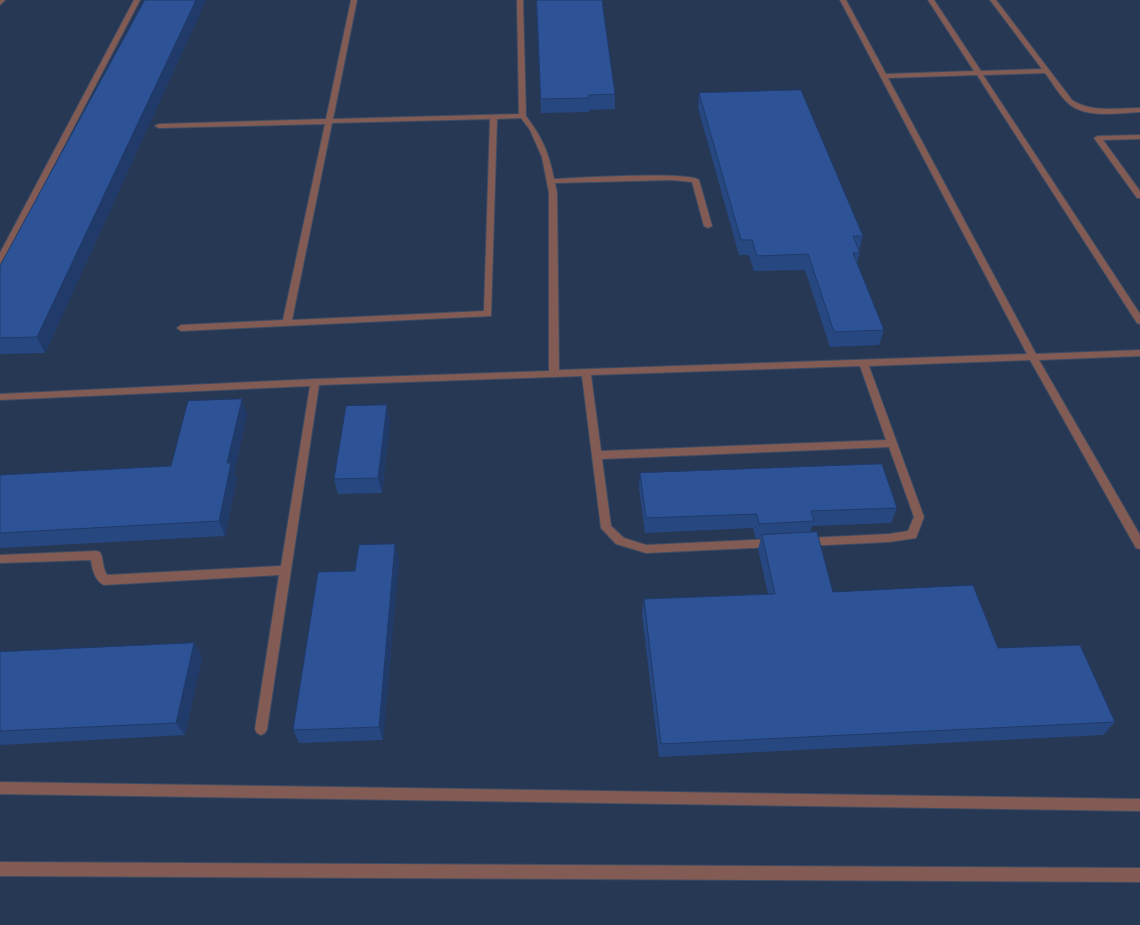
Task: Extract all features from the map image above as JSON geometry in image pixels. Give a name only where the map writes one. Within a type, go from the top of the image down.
[{"type":"street","points":[[0,261],[137,0]]},
{"type":"street","points":[[287,323],[354,0]]},
{"type":"street","points":[[520,0],[523,116],[533,130],[546,157],[553,193],[554,374]]},
{"type":"street","points":[[843,0],[1033,358],[1140,545]]},
{"type":"street","points":[[931,0],[1140,321]]},
{"type":"street","points":[[993,0],[1070,101],[1080,108],[1099,111],[1140,110]]},
{"type":"street","points":[[883,76],[1046,71]]},
{"type":"street","points":[[180,328],[488,314],[494,116]]},
{"type":"street","points":[[159,126],[523,116]]},
{"type":"street","points":[[1140,137],[1098,138],[1140,196]]},
{"type":"street","points":[[550,180],[671,178],[695,180],[708,226]]},
{"type":"street","points":[[0,397],[315,382],[1033,358],[1140,353]]},
{"type":"street","points":[[586,372],[606,528],[620,541],[646,549],[912,536],[918,517],[863,363]]},
{"type":"street","points":[[261,729],[315,382]]},
{"type":"street","points":[[597,455],[892,443]]},
{"type":"street","points":[[0,559],[96,554],[96,569],[104,580],[286,570]]},
{"type":"street","points":[[0,788],[1140,805]]},
{"type":"street","points":[[0,869],[1140,876]]},
{"type":"shaded area","points":[[0,0],[1140,0],[1140,925],[0,925]]},
{"type":"building","points":[[145,0],[196,0],[37,337],[0,338],[0,266]]},
{"type":"building","points":[[537,0],[602,0],[615,94],[589,95],[589,98],[541,99]]},
{"type":"building","points":[[801,90],[863,236],[853,236],[860,253],[853,253],[884,330],[834,332],[808,254],[757,256],[752,240],[741,240],[699,93]]},
{"type":"building","points":[[242,399],[227,463],[231,463],[219,521],[0,533],[0,475],[171,466],[188,401]]},
{"type":"building","points":[[387,405],[378,478],[334,479],[346,406]]},
{"type":"building","points":[[882,464],[897,508],[811,511],[814,521],[759,524],[757,514],[646,518],[640,473]]},
{"type":"building","points":[[817,532],[833,592],[973,585],[998,648],[1080,645],[1115,722],[661,744],[644,599],[775,594],[762,535]]},
{"type":"building","points":[[395,544],[379,727],[293,730],[318,572],[355,571],[359,545]]},
{"type":"building","points":[[194,643],[176,723],[0,731],[0,652]]}]
